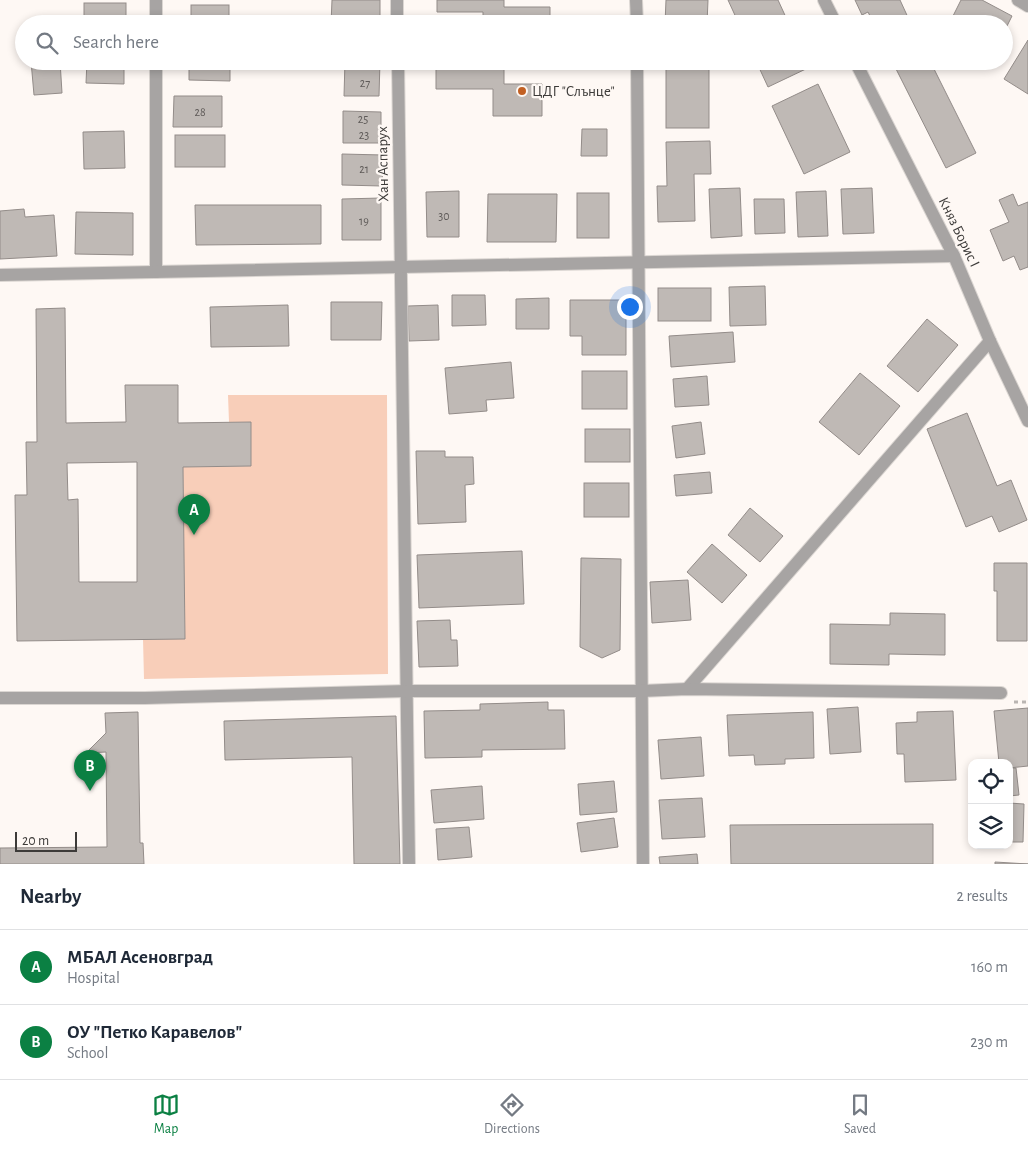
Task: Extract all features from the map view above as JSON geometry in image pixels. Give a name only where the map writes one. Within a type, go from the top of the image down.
[{"type":"street","points":[[156,0],[156,15]]},
{"type":"street","points":[[397,0],[398,15]]},
{"type":"street","points":[[636,0],[637,15]]},
{"type":"street","points":[[824,0],[832,15]]},
{"type":"street","points":[[1018,0],[1028,6]]},
{"type":"street","points":[[156,70],[156,272]]},
{"type":"street","name":"Хан Аспарух","points":[[398,70],[408,864]]},
{"type":"street","points":[[637,70],[643,864]]},
{"type":"street","name":"Княз Борис I","points":[[860,70],[954,256],[990,341],[1028,420]]},
{"type":"street","points":[[0,275],[954,256]]},
{"type":"street","points":[[687,689],[990,341]]},
{"type":"street","points":[[0,698],[145,698],[407,690],[641,691],[687,689],[1001,693]]},
{"type":"shaded area","points":[[228,395],[387,395],[388,674],[144,679],[143,639],[185,638],[183,467],[251,466],[251,422],[229,422]]},
{"type":"building","points":[[332,0],[380,0],[380,15],[331,15]]},
{"type":"building","points":[[437,0],[504,0],[504,7],[550,7],[550,15],[483,15],[483,12],[437,12]]},
{"type":"building","points":[[666,0],[708,0],[707,15],[665,15]]},
{"type":"building","points":[[728,0],[778,0],[785,15],[735,15]]},
{"type":"building","points":[[855,0],[900,0],[907,15],[870,15],[868,12],[862,15]]},
{"type":"building","points":[[961,0],[982,0],[1010,15],[954,15]]},
{"type":"building","points":[[84,3],[126,3],[126,15],[84,15]]},
{"type":"building","points":[[191,5],[229,5],[229,15],[191,15]]},
{"type":"building","points":[[1028,40],[1028,94],[1004,79],[1010,70],[1013,70],[1013,64]]},
{"type":"building","points":[[32,70],[61,70],[62,93],[34,95]]},
{"type":"building","points":[[87,70],[124,70],[124,84],[86,83]]},
{"type":"building","points":[[189,70],[230,70],[230,81],[189,80]]},
{"type":"building","points":[[345,70],[380,70],[379,96],[344,96]]},
{"type":"building","points":[[436,70],[504,70],[504,84],[542,84],[542,116],[493,116],[493,89],[436,89]]},
{"type":"building","points":[[666,70],[709,70],[709,128],[666,128]]},
{"type":"building","points":[[760,70],[804,70],[768,87]]},
{"type":"building","points":[[897,70],[934,70],[976,153],[946,168]]},
{"type":"building","points":[[818,84],[850,152],[804,174],[772,106]]},
{"type":"building","points":[[174,96],[222,96],[222,127],[173,127]]},
{"type":"building","points":[[343,111],[381,112],[381,143],[343,143]]},
{"type":"building","points":[[582,129],[607,129],[607,156],[581,156]]},
{"type":"building","points":[[124,131],[125,168],[84,169],[83,132]]},
{"type":"building","points":[[175,135],[225,135],[225,167],[175,167]]},
{"type":"building","points":[[710,141],[711,174],[694,174],[695,221],[658,222],[657,186],[667,186],[666,142]]},
{"type":"building","points":[[342,154],[383,155],[382,186],[342,185]]},
{"type":"building","points":[[740,188],[742,236],[711,238],[709,189]]},
{"type":"building","points":[[872,188],[874,233],[843,234],[841,189]]},
{"type":"building","points":[[459,191],[459,237],[427,237],[426,192]]},
{"type":"building","points":[[826,191],[828,236],[798,237],[796,192]]},
{"type":"building","points":[[577,193],[609,193],[609,238],[577,238]]},
{"type":"building","points":[[488,194],[557,194],[556,242],[487,242]]},
{"type":"building","points":[[1013,194],[1018,206],[1028,202],[1028,267],[1020,270],[1014,256],[1003,261],[990,230],[1009,222],[999,200]]},
{"type":"building","points":[[381,198],[381,240],[342,240],[342,199]]},
{"type":"building","points":[[754,199],[784,199],[785,233],[755,234]]},
{"type":"building","points":[[195,205],[321,205],[321,244],[196,245]]},
{"type":"building","points":[[24,209],[25,217],[54,215],[57,256],[0,259],[0,211]]},
{"type":"building","points":[[76,212],[133,213],[133,255],[75,254]]},
{"type":"building","points":[[765,286],[766,325],[730,326],[729,287]]},
{"type":"building","points":[[658,288],[711,288],[711,321],[658,321]]},
{"type":"building","points":[[452,295],[485,295],[486,325],[452,326]]},
{"type":"building","points":[[549,298],[549,329],[516,329],[516,299]]},
{"type":"building","points":[[570,300],[626,300],[626,355],[582,355],[582,336],[570,336]]},
{"type":"building","points":[[331,302],[382,302],[381,340],[331,340]]},
{"type":"building","points":[[288,305],[289,346],[211,347],[210,307]]},
{"type":"building","points":[[438,305],[439,340],[409,341],[408,306]]},
{"type":"building","points":[[65,308],[66,423],[126,422],[125,385],[178,385],[178,423],[251,422],[251,466],[183,467],[185,639],[17,641],[15,495],[27,495],[26,442],[37,442],[36,309]],"holes":[[[137,462],[137,582],[79,582],[78,499],[68,500],[67,463]]]},
{"type":"building","points":[[927,319],[958,345],[918,392],[887,366]]},
{"type":"building","points":[[733,332],[735,362],[671,367],[669,336]]},
{"type":"building","points":[[511,362],[514,398],[486,400],[487,411],[449,414],[445,368]]},
{"type":"building","points":[[582,371],[627,371],[627,409],[582,409]]},
{"type":"building","points":[[860,373],[900,406],[859,455],[819,422]]},
{"type":"building","points":[[707,376],[709,405],[675,407],[673,379]]},
{"type":"building","points":[[967,413],[997,486],[1011,480],[1027,520],[999,532],[992,516],[966,527],[927,429]]},
{"type":"building","points":[[701,422],[705,454],[676,458],[672,426]]},
{"type":"building","points":[[585,429],[630,429],[630,462],[585,462]]},
{"type":"building","points":[[416,451],[445,451],[445,457],[473,457],[474,484],[465,485],[466,522],[418,524]]},
{"type":"building","points":[[710,472],[712,493],[676,496],[674,475]]},
{"type":"building","points":[[584,483],[629,483],[629,517],[584,517]]},
{"type":"building","points":[[750,508],[783,536],[760,562],[728,535]]},
{"type":"building","points":[[712,544],[747,575],[722,603],[687,572]]},
{"type":"building","points":[[522,551],[524,604],[419,608],[417,555]]},
{"type":"building","points":[[581,558],[621,559],[620,650],[602,658],[580,647]]},
{"type":"building","points":[[994,563],[1027,563],[1027,641],[997,641],[997,591],[994,591]]},
{"type":"building","points":[[688,580],[691,620],[652,623],[650,582]]},
{"type":"building","points":[[890,613],[945,614],[945,655],[889,654],[889,665],[830,664],[830,624],[890,625]]},
{"type":"building","points":[[450,620],[451,640],[457,640],[458,666],[419,667],[417,621]]},
{"type":"building","points":[[548,702],[548,710],[564,710],[565,749],[482,750],[482,757],[425,758],[424,711],[480,710],[480,704]]},
{"type":"building","points":[[858,707],[861,752],[830,754],[827,709]]},
{"type":"building","points":[[1028,708],[1028,766],[1013,768],[1013,759],[999,759],[994,711]]},
{"type":"building","points":[[953,711],[956,780],[905,782],[904,754],[897,754],[896,723],[917,722],[917,712]]},
{"type":"building","points":[[138,712],[140,843],[143,843],[144,864],[0,864],[0,848],[107,847],[106,752],[86,753],[106,733],[105,713]]},
{"type":"building","points":[[813,712],[814,758],[785,759],[785,764],[755,765],[754,755],[729,756],[727,715]]},
{"type":"building","points":[[396,716],[400,864],[354,864],[352,757],[225,760],[224,721]]},
{"type":"building","points":[[701,737],[704,776],[661,779],[658,740]]},
{"type":"building","points":[[1013,768],[1016,768],[1019,795],[1013,796]]},
{"type":"building","points":[[614,781],[617,812],[580,815],[578,784]]},
{"type":"building","points":[[482,786],[484,819],[434,823],[431,790]]},
{"type":"building","points":[[702,798],[705,837],[662,839],[659,800]]},
{"type":"building","points":[[1013,803],[1024,804],[1023,842],[1013,842]]},
{"type":"building","points":[[614,818],[618,847],[581,852],[577,823]]},
{"type":"building","points":[[933,824],[933,864],[731,864],[730,825]]},
{"type":"building","points":[[469,827],[472,857],[438,860],[436,829]]},
{"type":"building","points":[[697,854],[698,864],[660,864],[659,857]]},
{"type":"building","points":[[995,862],[1028,864],[995,864]]},
{"type":"place","name":"ЦДГ \"Слънце\"","points":[[522,91]]},
{"type":"place","name":"МБАЛ Асеновград","points":[[194,535]]},
{"type":"place","name":"ОУ \"Петко Каравелов\"","points":[[90,791]]}]
